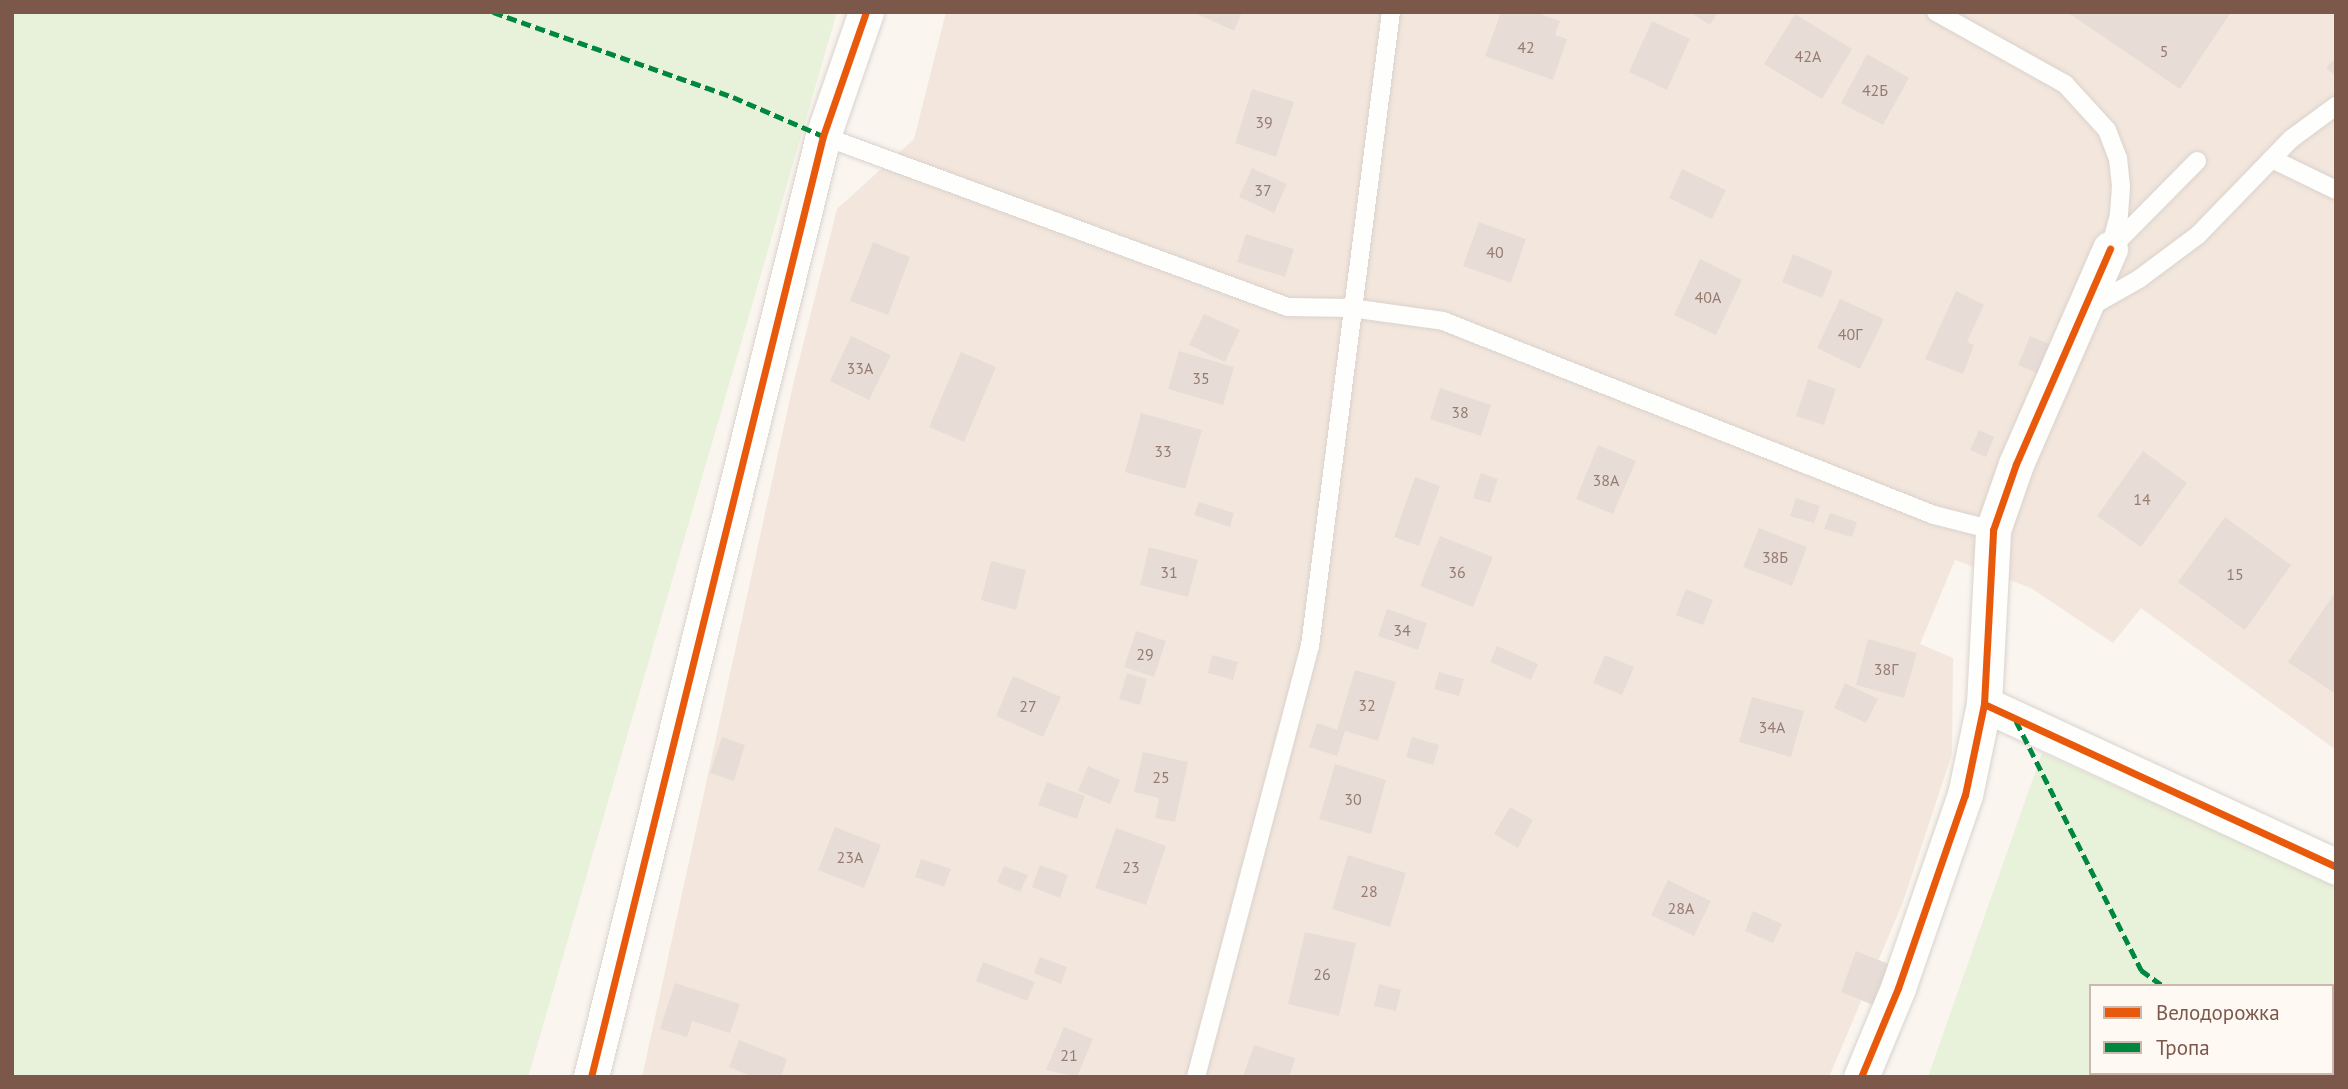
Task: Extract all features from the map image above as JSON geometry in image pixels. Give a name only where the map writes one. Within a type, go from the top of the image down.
[{"type":"street","points":[[591,1077],[823,136],[866,12]]},
{"type":"street","points":[[1861,1077],[1940,870],[1965,795],[1984,704],[1993,530],[2081,312],[2110,249]]},
{"type":"street","points":[[1984,704],[2336,867]]},
{"type":"lane","points":[[1196,1077],[1310,646],[1351,308],[1391,12]]},
{"type":"lane","points":[[1936,12],[2065,84],[2107,130],[2118,158],[2121,186],[2119,215],[2110,249]]},
{"type":"lane","points":[[2081,312],[2182,248],[2315,118],[2336,106]]},
{"type":"lane","points":[[823,136],[1287,307],[1351,308],[1443,321],[1934,515],[1993,530]]},
{"type":"lane","points":[[2272,159],[2336,190]]},
{"type":"lane","points":[[2110,249],[2197,161]]},
{"type":"shaded area","points":[[946,12],[2336,12],[2336,750],[2141,608],[2113,643],[2031,588],[1955,560],[1920,644],[1953,658],[1952,754],[1903,902],[1829,1077],[642,1077],[793,385],[837,209],[914,139]]},
{"type":"green space","points":[[12,12],[837,12],[528,1077],[12,1077]]},
{"type":"green space","points":[[2042,753],[2336,885],[2336,1077],[1928,1077]]},
{"type":"building","points":[[1193,12],[1242,12],[1234,31]]},
{"type":"building","points":[[1501,12],[1534,12],[1560,21],[1555,35],[1567,39],[1553,80],[1485,56]]},
{"type":"building","points":[[1690,12],[1718,12],[1710,25]]},
{"type":"building","points":[[2067,12],[2231,12],[2180,89]]},
{"type":"building","points":[[1795,14],[1852,49],[1822,99],[1764,64]]},
{"type":"building","points":[[1652,21],[1690,39],[1667,90],[1629,72]]},
{"type":"building","points":[[1867,54],[1909,78],[1883,125],[1841,103]]},
{"type":"building","points":[[2336,57],[2336,76],[2326,68]]},
{"type":"building","points":[[1252,89],[1294,102],[1276,157],[1235,143]]},
{"type":"building","points":[[1252,168],[1287,184],[1274,213],[1239,197]]},
{"type":"building","points":[[1682,169],[1726,190],[1712,219],[1669,198]]},
{"type":"building","points":[[1479,222],[1526,239],[1511,283],[1463,266]]},
{"type":"building","points":[[1246,234],[1294,249],[1285,277],[1237,262]]},
{"type":"building","points":[[873,242],[910,257],[888,315],[850,301]]},
{"type":"building","points":[[1793,254],[1833,271],[1822,298],[1782,282]]},
{"type":"building","points":[[1700,259],[1742,280],[1716,335],[1674,315]]},
{"type":"building","points":[[1956,291],[1984,305],[1967,342],[1974,345],[1963,374],[1925,359]]},
{"type":"building","points":[[1840,299],[1884,319],[1860,369],[1817,348]]},
{"type":"building","points":[[1204,314],[1240,330],[1225,362],[1189,345]]},
{"type":"building","points":[[851,336],[891,355],[869,400],[830,381]]},
{"type":"building","points":[[2030,336],[2049,344],[2037,373],[2018,365]]},
{"type":"building","points":[[1179,351],[1234,367],[1223,405],[1168,389]]},
{"type":"building","points":[[961,352],[996,367],[964,442],[929,427]]},
{"type":"building","points":[[1808,379],[1836,389],[1824,425],[1796,416]]},
{"type":"building","points":[[1440,388],[1491,405],[1481,436],[1430,419]]},
{"type":"building","points":[[1141,413],[1202,430],[1185,489],[1125,472]]},
{"type":"building","points":[[1979,430],[1994,437],[1986,457],[1970,450]]},
{"type":"building","points":[[1598,445],[1636,461],[1613,514],[1576,499]]},
{"type":"building","points":[[2143,451],[2187,483],[2141,547],[2097,516]]},
{"type":"building","points":[[1481,473],[1498,479],[1490,503],[1473,498]]},
{"type":"building","points":[[1415,477],[1440,486],[1419,546],[1394,537]]},
{"type":"building","points":[[1796,498],[1820,506],[1814,523],[1790,516]]},
{"type":"building","points":[[1199,502],[1234,513],[1230,527],[1194,515]]},
{"type":"building","points":[[1830,513],[1857,522],[1852,537],[1824,529]]},
{"type":"building","points":[[2225,517],[2291,565],[2245,630],[2178,582]]},
{"type":"building","points":[[1759,528],[1807,547],[1792,586],[1743,567]]},
{"type":"building","points":[[1440,536],[1493,557],[1473,607],[1420,586]]},
{"type":"building","points":[[1149,547],[1198,560],[1188,597],[1140,585]]},
{"type":"building","points":[[991,561],[1026,570],[1016,610],[981,600]]},
{"type":"building","points":[[1686,589],[1713,600],[1703,625],[1676,615]]},
{"type":"building","points":[[2336,591],[2336,694],[2288,662]]},
{"type":"building","points":[[1387,609],[1427,623],[1418,650],[1378,636]]},
{"type":"building","points":[[1136,631],[1166,641],[1154,677],[1124,667]]},
{"type":"building","points":[[1868,639],[1917,653],[1904,698],[1856,685]]},
{"type":"building","points":[[1497,646],[1538,664],[1531,680],[1490,662]]},
{"type":"building","points":[[1212,655],[1238,662],[1233,680],[1208,673]]},
{"type":"building","points":[[1605,655],[1634,667],[1622,695],[1593,683]]},
{"type":"building","points":[[1355,670],[1396,682],[1378,741],[1345,731],[1337,756],[1309,747],[1317,723],[1337,730]]},
{"type":"building","points":[[1439,672],[1464,679],[1459,696],[1434,689]]},
{"type":"building","points":[[1127,673],[1147,679],[1140,705],[1119,699]]},
{"type":"building","points":[[1013,676],[1061,697],[1043,737],[996,716]]},
{"type":"building","points":[[1845,683],[1878,699],[1866,723],[1834,708]]},
{"type":"building","points":[[1752,697],[1804,711],[1791,757],[1739,742]]},
{"type":"building","points":[[722,737],[745,745],[734,781],[710,773]]},
{"type":"building","points":[[1412,737],[1439,745],[1433,765],[1406,757]]},
{"type":"building","points":[[1143,752],[1188,762],[1175,822],[1155,818],[1159,798],[1134,792]]},
{"type":"building","points":[[1335,764],[1386,780],[1371,834],[1319,819]]},
{"type":"building","points":[[1088,766],[1120,780],[1110,804],[1078,791]]},
{"type":"building","points":[[1047,782],[1085,796],[1077,819],[1038,805]]},
{"type":"building","points":[[1510,807],[1533,820],[1518,848],[1494,834]]},
{"type":"building","points":[[835,827],[881,845],[864,888],[818,870]]},
{"type":"building","points":[[1116,828],[1166,846],[1146,905],[1095,888]]},
{"type":"building","points":[[1348,855],[1406,873],[1390,927],[1332,909]]},
{"type":"building","points":[[921,859],[951,869],[944,887],[915,877]]},
{"type":"building","points":[[1040,865],[1068,875],[1060,898],[1032,887]]},
{"type":"building","points":[[1004,866],[1028,875],[1020,892],[997,882]]},
{"type":"building","points":[[1668,880],[1711,901],[1694,936],[1651,915]]},
{"type":"building","points":[[1753,911],[1782,924],[1773,943],[1745,931]]},
{"type":"building","points":[[1305,932],[1356,943],[1339,1016],[1288,1004]]},
{"type":"building","points":[[1856,951],[1899,968],[1883,1009],[1841,992]]},
{"type":"building","points":[[1040,957],[1067,967],[1061,984],[1034,973]]},
{"type":"building","points":[[983,962],[1035,982],[1027,1001],[976,981]]},
{"type":"building","points":[[675,983],[740,1004],[730,1033],[692,1021],[687,1037],[660,1029]]},
{"type":"building","points":[[1379,984],[1401,990],[1396,1011],[1374,1006]]},
{"type":"building","points":[[1064,1027],[1093,1039],[1077,1077],[1046,1070]]},
{"type":"building","points":[[739,1040],[787,1059],[781,1077],[753,1077],[729,1067]]},
{"type":"building","points":[[1254,1045],[1295,1058],[1289,1077],[1243,1077]]},
{"type":"marked path","points":[[493,12],[733,97],[823,136]]},
{"type":"marked path","points":[[2016,721],[2141,970],[2160,984]]},
{"type":"cycle path","points":[[591,1077],[823,136],[866,12]]},
{"type":"cycle path","points":[[1861,1077],[1898,988],[1965,795],[1984,704],[1993,530],[2016,464],[2110,249]]},
{"type":"cycle path","points":[[1984,704],[2336,867]]}]
